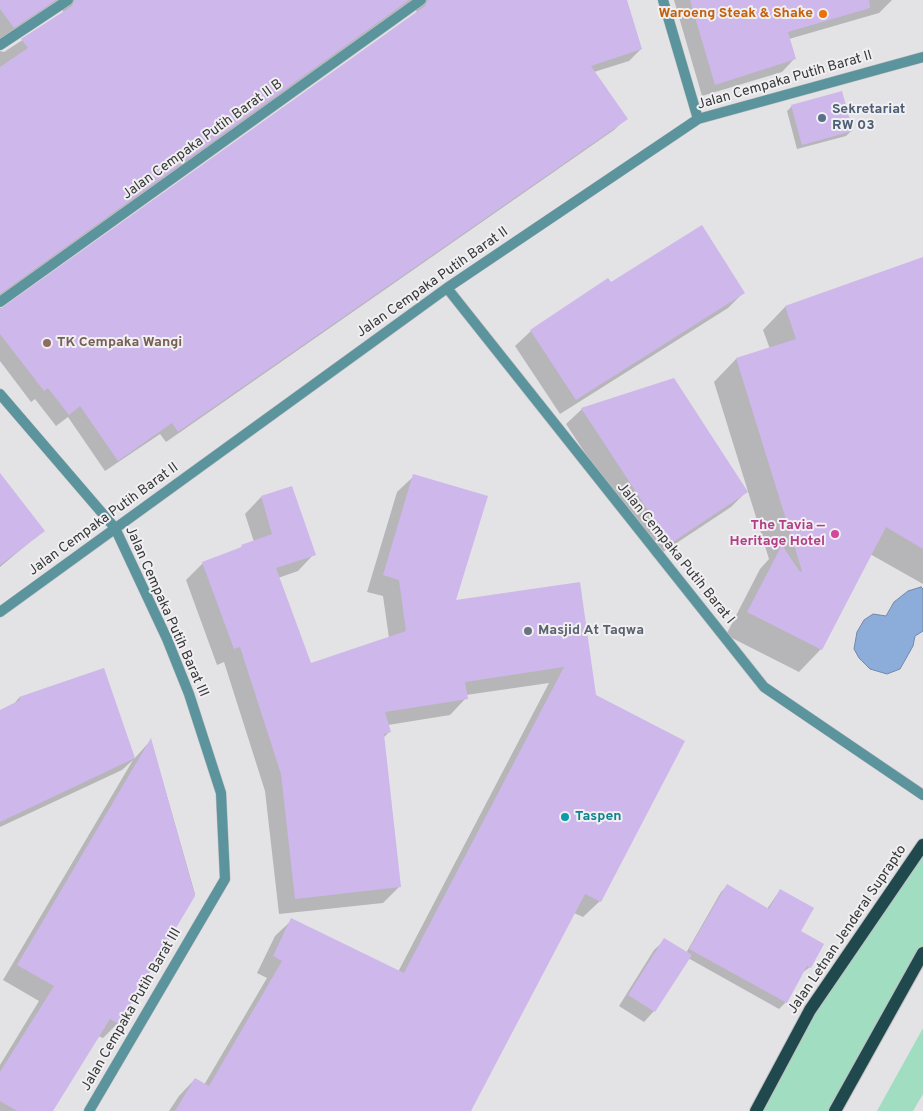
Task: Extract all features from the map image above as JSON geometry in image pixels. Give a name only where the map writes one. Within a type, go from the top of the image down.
[{"type":"main road","name":"Jalan Letnan Jenderal Suprapto","points":[[756,1111],[810,1010],[923,845]]},
{"type":"main road","points":[[835,1111],[923,953]]},
{"type":"street","points":[[0,45],[68,0]]},
{"type":"street","name":"Jalan Cempaka Putih Barat II B","points":[[0,302],[421,0]]},
{"type":"street","points":[[663,0],[698,119]]},
{"type":"street","name":"Jalan Cempaka Putih Barat II","points":[[0,612],[447,288],[698,119],[923,57]]},
{"type":"street","name":"Jalan Cempaka Putih Barat I","points":[[447,288],[764,687],[923,795]]},
{"type":"street","name":"Jalan Cempaka Putih Barat III","points":[[0,394],[115,528],[167,639],[189,694],[222,793],[225,879],[89,1111]]},
{"type":"green space","points":[[923,845],[923,960],[836,1111],[756,1111],[810,1010]]},
{"type":"green space","points":[[923,1028],[923,1094],[913,1111],[877,1111]]},
{"type":"water","points":[[921,587],[923,589],[923,631],[915,636],[913,646],[900,669],[887,674],[870,669],[859,658],[854,649],[857,632],[864,620],[873,614],[886,616],[894,602],[908,591]]},
{"type":"building","points":[[0,0],[56,0],[14,28],[0,9]]},
{"type":"building","points":[[75,0],[409,0],[0,294],[0,67],[28,48],[21,39],[72,6]]},
{"type":"building","points":[[428,0],[627,0],[642,49],[591,66],[628,119],[178,432],[172,423],[118,461],[80,406],[69,415],[48,388],[44,391],[0,334],[0,309],[425,6]]},
{"type":"building","points":[[690,0],[869,0],[870,8],[788,32],[796,59],[715,85]]},
{"type":"building","name":"Sekretariat RW 03","points":[[842,91],[853,131],[802,145],[791,105]]},
{"type":"building","points":[[702,225],[745,293],[576,400],[530,330],[608,278],[611,282]]},
{"type":"building","points":[[923,257],[923,549],[886,527],[822,650],[747,612],[782,545],[800,572],[802,571],[736,358],[796,339],[785,306]]},
{"type":"building","points":[[674,378],[748,492],[670,544],[581,408]]},
{"type":"building","points":[[0,473],[45,531],[0,565]]},
{"type":"building","points":[[413,474],[488,496],[456,600],[580,582],[596,695],[685,741],[601,902],[585,894],[471,1111],[175,1111],[195,1078],[209,1086],[282,961],[273,956],[291,918],[404,973],[564,667],[465,682],[468,699],[385,712],[391,732],[384,734],[401,887],[295,899],[281,774],[240,647],[234,649],[202,562],[272,534],[261,496],[292,486],[316,555],[276,568],[311,663],[406,631],[399,580],[383,575]]},
{"type":"building","points":[[104,668],[135,758],[0,822],[0,710],[20,700],[19,697]]},
{"type":"building","points":[[151,738],[195,896],[119,1024],[110,1019],[53,1111],[17,1111],[0,1101],[0,1072],[54,986],[17,965]]},
{"type":"building","points":[[727,884],[769,909],[780,889],[814,908],[801,931],[824,944],[811,968],[807,966],[787,1003],[689,949]]},
{"type":"building","points":[[664,938],[692,955],[655,1012],[628,995]]},
{"type":"place","name":"Waroeng Steak & Shake","points":[[823,14]]},
{"type":"place","name":"Sekretariat RW 03","points":[[822,118]]},
{"type":"place","name":"TK Cempaka Wangi","points":[[47,343]]},
{"type":"place","name":"The Tavia — Heritage Hotel","points":[[835,534]]},
{"type":"place","name":"Masjid At Taqwa","points":[[528,631]]},
{"type":"place","name":"Taspen","points":[[565,817]]}]
